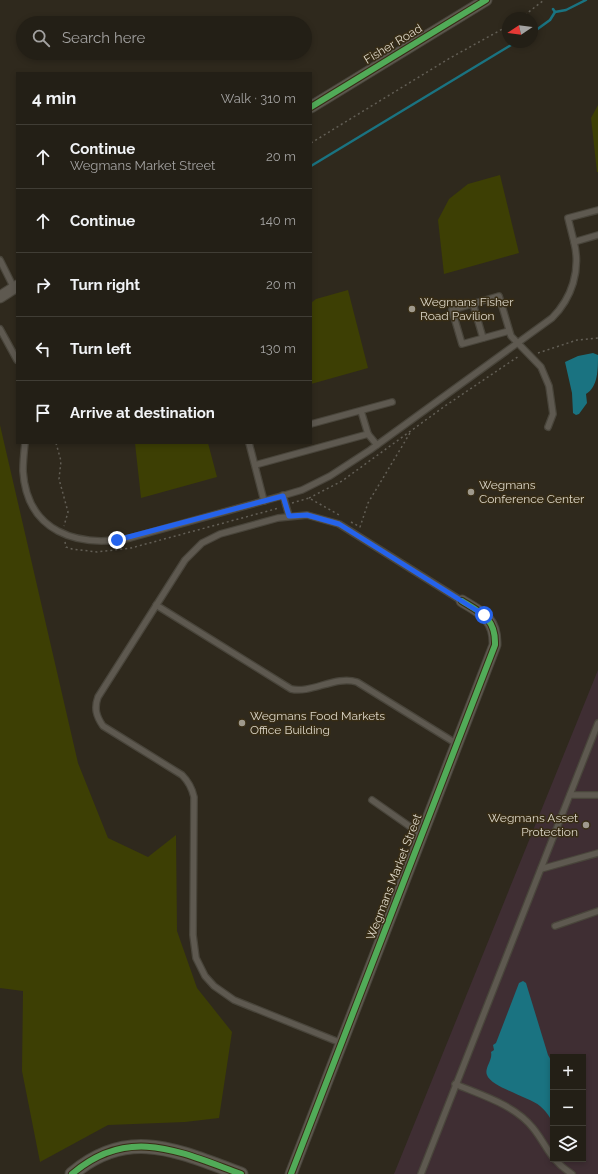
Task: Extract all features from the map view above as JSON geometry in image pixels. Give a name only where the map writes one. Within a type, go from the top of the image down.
[{"type":"street","name":"Fisher Road","points":[[312,106],[486,0]]},
{"type":"street","points":[[0,297],[15,287]]},
{"type":"street","name":"Wegmans Market Street","points":[[291,1174],[495,645],[496,634],[492,623],[484,615],[462,601]]},
{"type":"street","points":[[72,1174],[98,1156],[124,1147],[147,1146],[179,1151],[241,1174]]},
{"type":"lane","points":[[25,444],[23,471],[27,490],[34,507],[46,523],[54,530],[79,540],[105,542],[130,538],[302,490],[330,476],[377,445],[552,318],[565,302],[573,285],[576,273],[577,254],[568,218],[598,210]]},
{"type":"lane","points":[[574,242],[598,235]]},
{"type":"lane","points":[[0,260],[15,287]]},
{"type":"lane","points":[[508,331],[462,344],[452,310],[499,296],[508,331],[517,344],[529,354],[544,372],[549,386],[553,408],[548,427]]},
{"type":"lane","points":[[473,304],[483,338]]},
{"type":"lane","points":[[0,328],[16,358]]},
{"type":"lane","points":[[312,424],[392,402]]},
{"type":"lane","points":[[361,410],[368,434],[377,445]]},
{"type":"lane","points":[[255,466],[368,434]]},
{"type":"lane","points":[[249,444],[264,501]]},
{"type":"lane","points":[[283,496],[289,516]]},
{"type":"lane","points":[[341,1043],[234,1000],[214,986],[200,967],[194,948],[192,918],[194,797],[192,789],[182,775],[103,726],[96,712],[98,697],[185,560],[202,543],[220,534],[289,516],[307,515],[339,524],[462,601]]},
{"type":"lane","points":[[156,605],[290,689],[295,690],[346,680],[357,682],[457,744]]},
{"type":"lane","points":[[421,1174],[455,1084],[598,723]]},
{"type":"lane","points":[[570,795],[598,794]]},
{"type":"lane","points":[[372,800],[422,835]]},
{"type":"lane","points":[[541,869],[598,853]]},
{"type":"lane","points":[[555,926],[598,911]]},
{"type":"lane","points":[[455,1084],[516,1112],[533,1128],[554,1160],[572,1174]]},
{"type":"path","points":[[529,12],[543,1]]},
{"type":"path","points":[[312,142],[443,62],[502,29]]},
{"type":"path","points":[[309,498],[342,481],[521,354],[542,353],[577,340],[598,338]]},
{"type":"shaded area","points":[[598,105],[598,172],[597,172],[591,118]]},
{"type":"shaded area","points":[[500,175],[519,253],[444,274],[438,220],[449,199],[468,184]]},
{"type":"shaded area","points":[[348,290],[368,368],[312,384],[312,302],[316,299]]},
{"type":"shaded area","points":[[0,425],[78,763],[108,838],[148,857],[176,835],[177,931],[197,988],[232,1032],[219,1118],[185,1122],[108,1125],[40,1162],[22,1071],[23,991],[0,988]]},
{"type":"shaded area","points":[[135,444],[208,444],[217,477],[141,498]]},
{"type":"shaded area","points":[[598,670],[598,1174],[394,1174]]},
{"type":"water","points":[[593,353],[598,355],[595,383],[586,394],[587,403],[579,414],[576,415],[573,413],[572,393],[565,362],[578,356]]},
{"type":"water","points":[[523,981],[526,983],[550,1059],[550,1118],[540,1106],[495,1084],[486,1072],[491,1058],[491,1052],[494,1050],[493,1045],[496,1043],[519,983]]},
{"type":"waterway","points":[[553,9],[555,12],[566,10],[586,0]]},
{"type":"waterway","points":[[538,29],[550,20],[555,12]]},
{"type":"waterway","points":[[312,165],[506,48]]},
{"type":"cycle path","points":[[312,106],[486,0]]},
{"type":"cycle path","points":[[291,1174],[495,645],[495,636],[490,623],[476,609],[462,601]]},
{"type":"cycle path","points":[[72,1174],[93,1159],[114,1150],[134,1147],[155,1147],[176,1151],[241,1174]]},
{"type":"place","name":"Wegmans Fisher Road Pavilion","points":[[412,309]]},
{"type":"place","name":"Wegmans Conference Center","points":[[471,492]]},
{"type":"place","name":"Wegmans Food Markets Office Building","points":[[242,723]]},
{"type":"place","name":"Wegmans Asset Protection","points":[[586,825]]},
{"type":"route","points":[[117,540],[130,538],[283,496],[289,516],[307,515],[319,517],[339,524],[484,615]]}]
